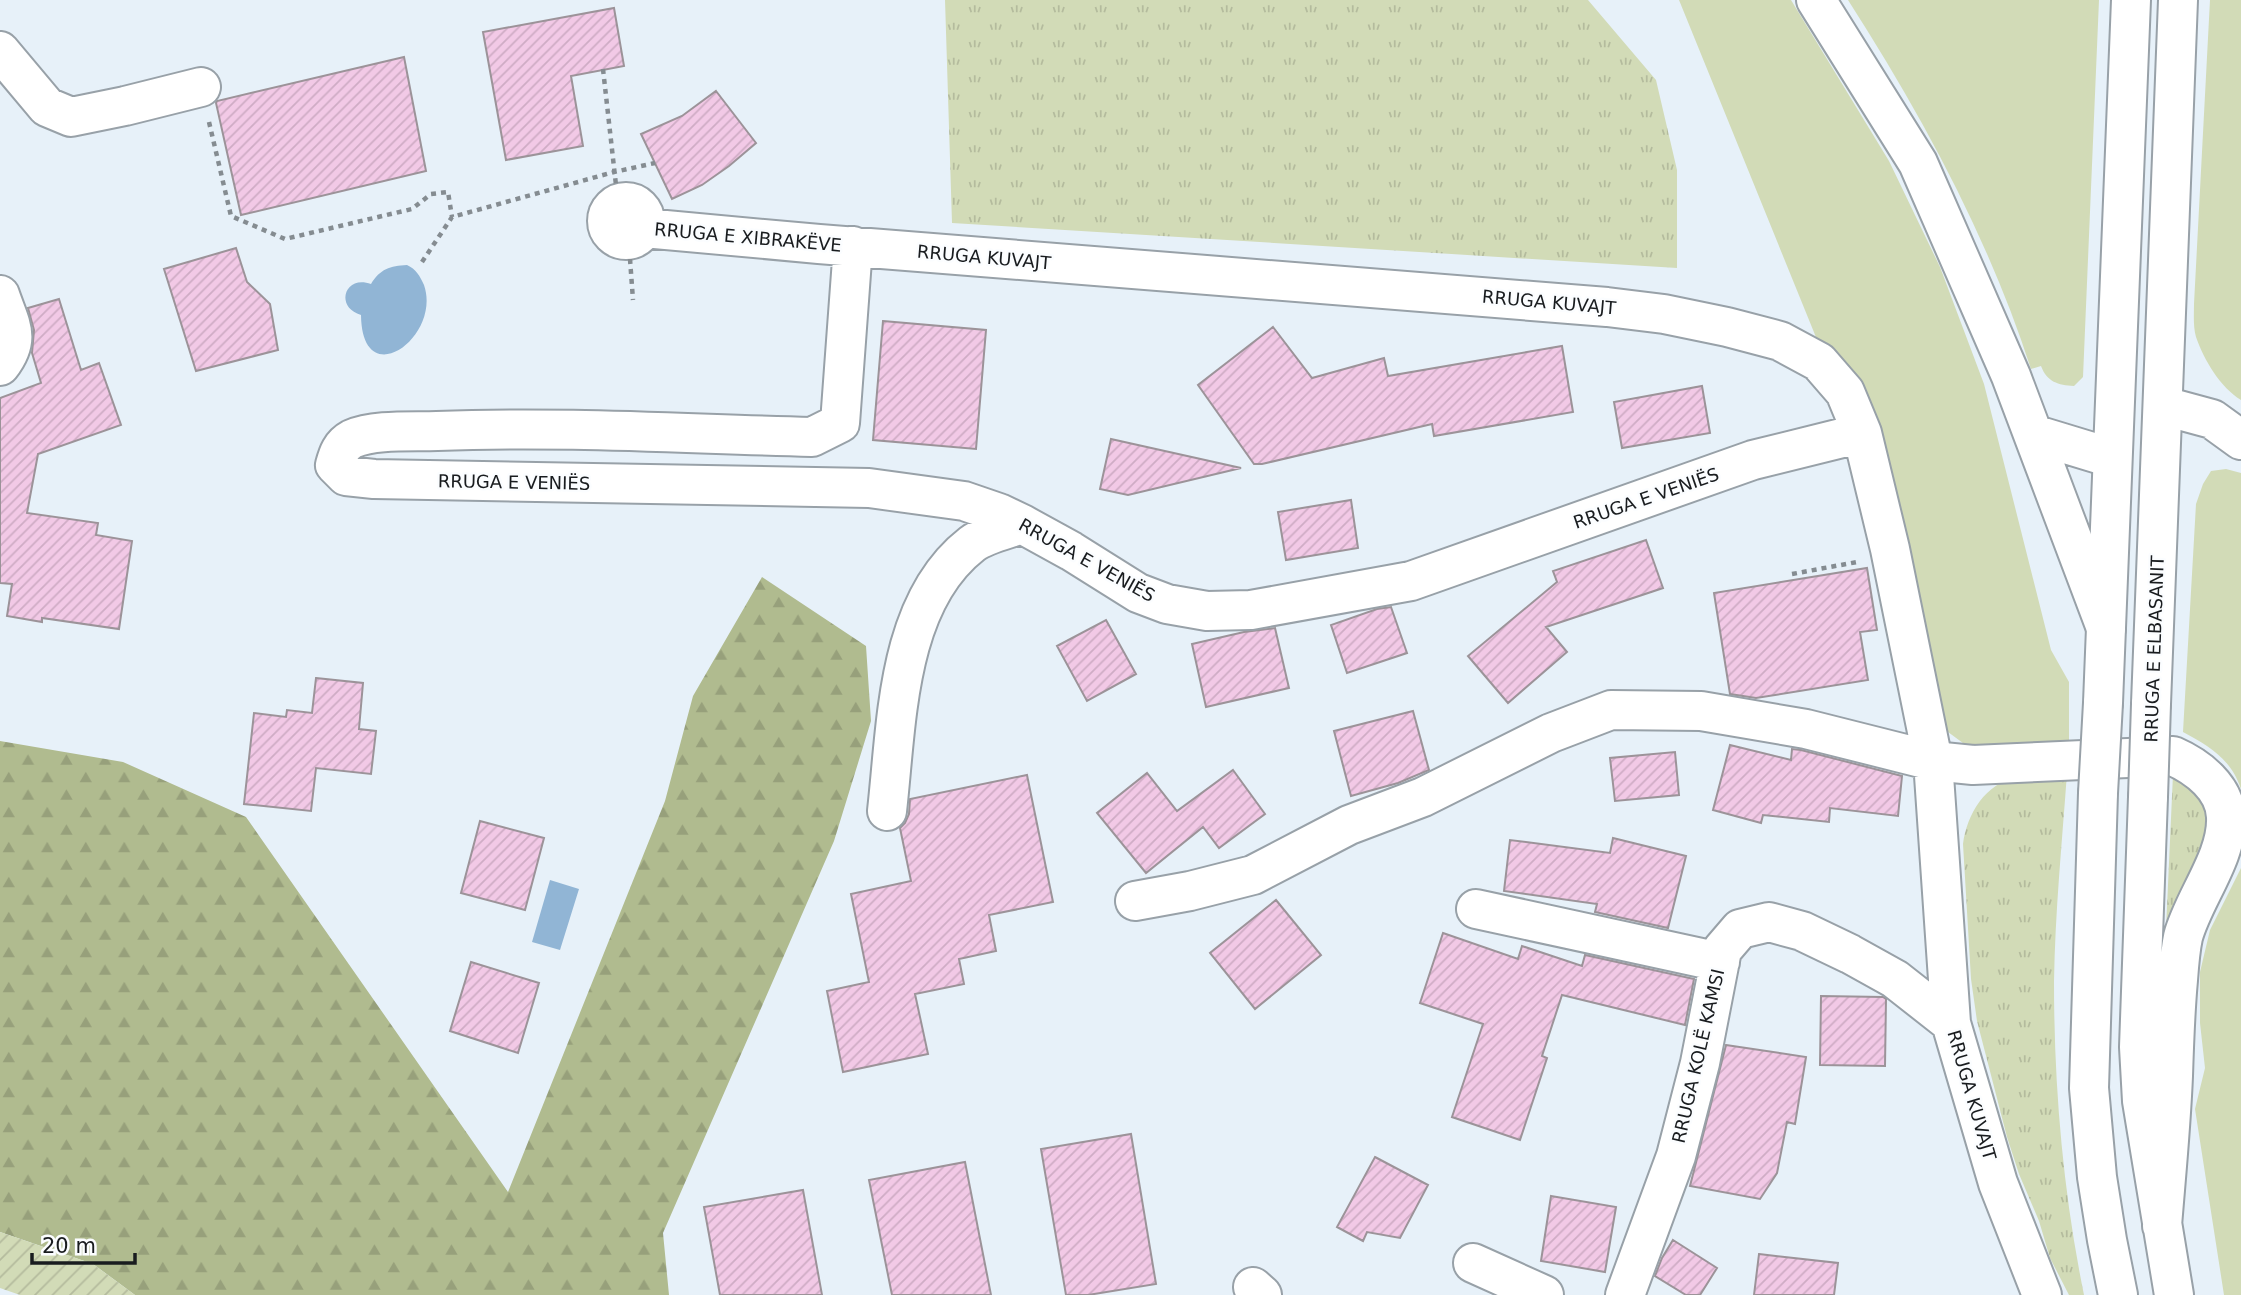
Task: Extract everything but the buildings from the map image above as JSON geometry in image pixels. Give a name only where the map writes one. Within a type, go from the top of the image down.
[{"type":"street","points":[[1816,0],[1918,163],[2011,376],[2106,628]]},
{"type":"street","points":[[2118,1295],[2097,1177],[2089,1088],[2098,793],[2131,0]]},
{"type":"street","name":"RRUGA E ELBASANIT","points":[[2174,1295],[2142,1101],[2139,1047],[2178,0]]},
{"type":"street","points":[[0,51],[47,107],[71,117],[201,87]]},
{"type":"street","name":"RRUGA E XIBRAKËVE","points":[[626,211],[853,246]]},
{"type":"street","name":"RRUGA KUVAJT","points":[[853,246],[1607,307],[1664,314],[1727,327],[1780,341],[1819,362],[1845,392],[1862,433],[1891,556],[1933,761],[1951,1023],[1998,1183],[2042,1295]]},
{"type":"street","name":"RRUGA E VENIËS","points":[[853,246],[840,423],[812,437],[502,429],[400,432],[368,435],[351,440],[340,450],[335,465],[346,476],[374,479],[869,488],[964,501],[1022,524],[1072,551],[1138,593],[1167,604],[1207,611],[1251,610],[1411,581],[1753,460],[1862,433]]},
{"type":"street","points":[[0,295],[13,333],[11,351],[0,366]]},
{"type":"street","points":[[2164,405],[2212,419],[2241,440]]},
{"type":"street","points":[[2033,434],[2112,458]]},
{"type":"street","points":[[887,811],[903,673],[920,614],[945,569],[975,542],[1022,524]]},
{"type":"street","points":[[1135,901],[1253,875],[1349,825],[1423,797],[1550,733],[1611,710],[1701,711],[1806,729],[1933,761],[1973,765],[2173,756],[2192,765],[2210,781],[2221,798],[2226,816],[2224,841],[2183,938],[2162,1226]]},
{"type":"street","points":[[1476,909],[1720,962]]},
{"type":"street","name":"RRUGA KOLË KAMSI","points":[[1625,1295],[1676,1156],[1700,1063],[1722,950],[1740,929],[1769,922],[1802,931],[1895,979],[1951,1023]]},
{"type":"street","points":[[1473,1263],[1544,1295]]},
{"type":"path","points":[[603,69],[626,211],[633,300]]},
{"type":"path","points":[[201,87],[231,216],[285,239],[412,209],[431,194],[448,192],[452,218],[422,262]]},
{"type":"path","points":[[626,211],[655,163]]},
{"type":"path","points":[[452,218],[626,211]]},
{"type":"path","points":[[1793,574],[1891,556]]},
{"type":"green space","points":[[945,0],[1588,0],[1656,80],[1677,170],[1677,268],[952,223]]},
{"type":"green space","points":[[1679,0],[1791,0],[1889,161],[1940,267],[1984,384],[2051,650],[2069,682],[2069,751],[1967,746],[1937,720],[1822,352]]},
{"type":"green space","points":[[1848,0],[2099,0],[2083,377],[2074,386],[2054,382],[2046,376],[2041,366],[2031,369],[1995,273],[1952,179],[1902,88]]},
{"type":"green space","points":[[2210,0],[2241,0],[2241,400],[2226,388],[2208,364],[2196,337],[2194,325]]},
{"type":"green space","points":[[2226,469],[2241,473],[2241,789],[2231,769],[2218,754],[2183,732],[2196,504],[2211,471]]},
{"type":"green space","points":[[762,577],[866,646],[871,721],[834,841],[663,1233],[669,1295],[135,1295],[93,1264],[0,1232],[0,741],[123,762],[246,817],[508,1192],[665,801],[693,696]]},
{"type":"green space","points":[[2067,773],[2056,930],[2054,1021],[2065,1178],[2084,1295],[2069,1295],[2050,1258],[2007,1137],[1977,1021],[1971,979],[1963,844],[1973,811],[1996,786],[2018,777]]},
{"type":"green space","points":[[2173,774],[2187,776],[2213,819],[2165,951]]},
{"type":"green space","points":[[2241,868],[2241,1295],[2224,1295],[2195,1109],[2205,1068],[2200,1023],[2200,972],[2210,930]]},
{"type":"green space","points":[[0,1232],[93,1264],[135,1295],[20,1295],[0,1288]]},
{"type":"water","points":[[407,265],[417,273],[424,285],[427,304],[422,323],[400,350],[386,354],[374,351],[365,339],[361,315],[348,305],[346,293],[349,287],[355,284],[371,284],[386,269]]},
{"type":"water","points":[[550,880],[579,889],[560,950],[532,942]]}]
